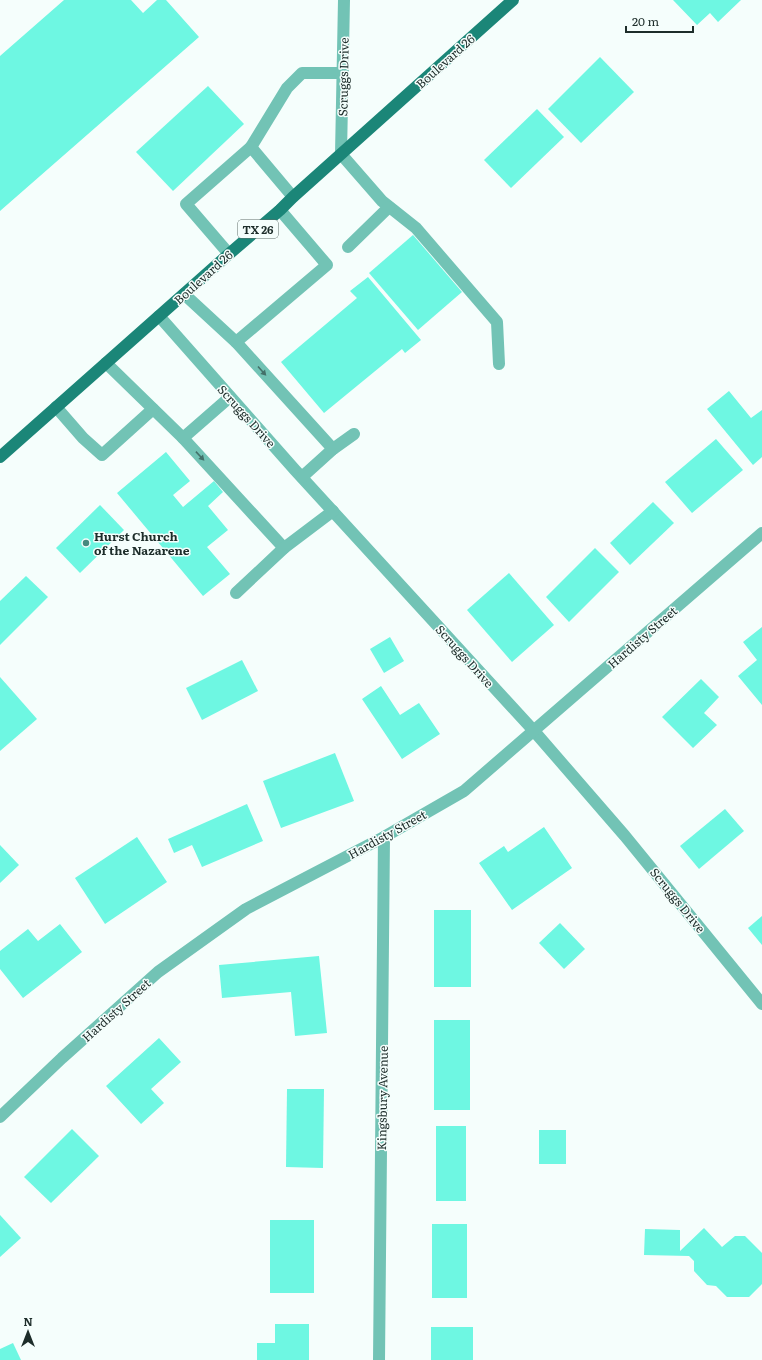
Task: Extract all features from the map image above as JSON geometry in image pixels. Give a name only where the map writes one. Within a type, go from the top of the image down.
[{"type":"main road","name":"Boulevard 26","points":[[0,457],[280,210],[513,0]]},
{"type":"street","name":"Scruggs Drive","points":[[341,154],[344,0]]},
{"type":"street","points":[[229,254],[186,204],[251,147],[287,88],[302,73],[343,73]]},
{"type":"street","points":[[251,147],[293,197]]},
{"type":"street","points":[[341,154],[382,201],[416,228],[497,322],[498,364]]},
{"type":"street","points":[[348,247],[390,207]]},
{"type":"street","points":[[236,342],[327,265],[280,210]]},
{"type":"street","points":[[184,294],[236,342],[333,449]]},
{"type":"street","name":"Scruggs Drive","points":[[159,316],[302,477],[534,731],[625,836],[762,1004]]},
{"type":"street","points":[[106,363],[183,438],[284,548]]},
{"type":"street","points":[[183,438],[230,397]]},
{"type":"street","points":[[56,407],[84,438],[102,455],[153,409]]},
{"type":"street","points":[[302,477],[333,449],[354,434]]},
{"type":"street","points":[[236,593],[284,548],[333,511]]},
{"type":"street","name":"Hardisty Street","points":[[0,1117],[62,1058],[158,972],[246,910],[384,837],[464,791],[762,533]]},
{"type":"street","name":"Kingsbury Avenue","points":[[379,1360],[384,837]]},
{"type":"building","points":[[64,0],[131,0],[143,13],[157,0],[166,0],[199,37],[0,211],[0,56]]},
{"type":"building","points":[[673,0],[741,0],[718,22],[710,13],[697,25]]},
{"type":"building","points":[[600,57],[634,92],[581,143],[548,109]]},
{"type":"building","points":[[208,86],[244,124],[173,191],[136,152]]},
{"type":"building","points":[[537,109],[564,137],[511,188],[484,160]]},
{"type":"building","points":[[413,235],[462,292],[418,330],[369,273]]},
{"type":"building","points":[[368,277],[421,340],[405,353],[402,349],[324,413],[281,362],[357,298],[350,291]]},
{"type":"building","points":[[729,391],[751,418],[762,410],[762,457],[753,465],[707,409]]},
{"type":"building","points":[[716,439],[743,470],[692,513],[665,482]]},
{"type":"building","points":[[166,452],[190,481],[173,495],[183,507],[214,481],[223,492],[208,506],[228,530],[207,547],[230,574],[203,596],[117,493]]},
{"type":"building","points":[[653,502],[674,523],[630,565],[610,543]]},
{"type":"building","points":[[100,505],[124,530],[80,573],[56,548]]},
{"type":"building","points":[[595,548],[619,572],[569,622],[546,597]]},
{"type":"building","points":[[509,573],[554,625],[512,662],[467,610]]},
{"type":"building","points":[[26,576],[48,597],[0,645],[0,601]]},
{"type":"building","points":[[762,627],[762,705],[738,676],[757,660],[743,642]]},
{"type":"building","points":[[390,637],[404,661],[384,673],[370,649]]},
{"type":"building","points":[[242,660],[258,691],[202,720],[186,688]]},
{"type":"building","points":[[0,677],[37,719],[0,751]]},
{"type":"building","points":[[701,679],[719,697],[704,713],[717,725],[693,748],[662,717]]},
{"type":"building","points":[[381,686],[400,715],[419,703],[440,734],[402,759],[362,699]]},
{"type":"building","points":[[335,753],[354,801],[281,828],[263,781]]},
{"type":"building","points":[[247,804],[263,841],[202,867],[192,845],[174,853],[168,839]]},
{"type":"building","points":[[725,809],[744,831],[699,869],[680,846]]},
{"type":"building","points":[[544,827],[572,868],[512,910],[479,863],[504,846],[508,852]]},
{"type":"building","points":[[137,837],[167,882],[105,924],[75,878]]},
{"type":"building","points":[[0,845],[19,865],[0,883]]},
{"type":"building","points":[[434,910],[471,910],[471,987],[434,987]]},
{"type":"building","points":[[762,916],[762,945],[748,928]]},
{"type":"building","points":[[560,923],[585,949],[564,969],[539,943]]},
{"type":"building","points":[[60,924],[82,952],[23,998],[0,969],[0,951],[28,929],[38,941]]},
{"type":"building","points":[[319,956],[327,1033],[295,1036],[291,992],[222,998],[219,965]]},
{"type":"building","points":[[434,1020],[470,1020],[470,1110],[434,1110]]},
{"type":"building","points":[[159,1038],[181,1062],[151,1089],[164,1103],[141,1124],[106,1086]]},
{"type":"building","points":[[287,1089],[324,1089],[323,1168],[286,1167]]},
{"type":"building","points":[[436,1126],[466,1126],[466,1201],[436,1201]]},
{"type":"building","points":[[72,1129],[99,1156],[51,1203],[24,1177]]},
{"type":"building","points":[[539,1130],[566,1130],[566,1164],[539,1164]]},
{"type":"building","points":[[0,1215],[21,1238],[0,1257]]},
{"type":"building","points":[[270,1220],[314,1220],[314,1293],[270,1293]]},
{"type":"building","points":[[432,1224],[467,1224],[467,1298],[432,1298]]},
{"type":"building","points":[[704,1228],[722,1247],[735,1236],[745,1236],[762,1253],[762,1284],[749,1297],[727,1297],[716,1286],[707,1285],[694,1271],[694,1261],[689,1256],[644,1255],[645,1229],[680,1230],[680,1251]]},
{"type":"building","points":[[275,1324],[309,1324],[309,1360],[257,1360],[257,1343],[275,1343]]},
{"type":"building","points":[[431,1327],[473,1327],[473,1360],[431,1360]]},
{"type":"building","points":[[13,1343],[21,1360],[0,1360],[0,1349]]},
{"type":"place","name":"Hurst Church of the Nazarene","points":[[86,543]]}]
